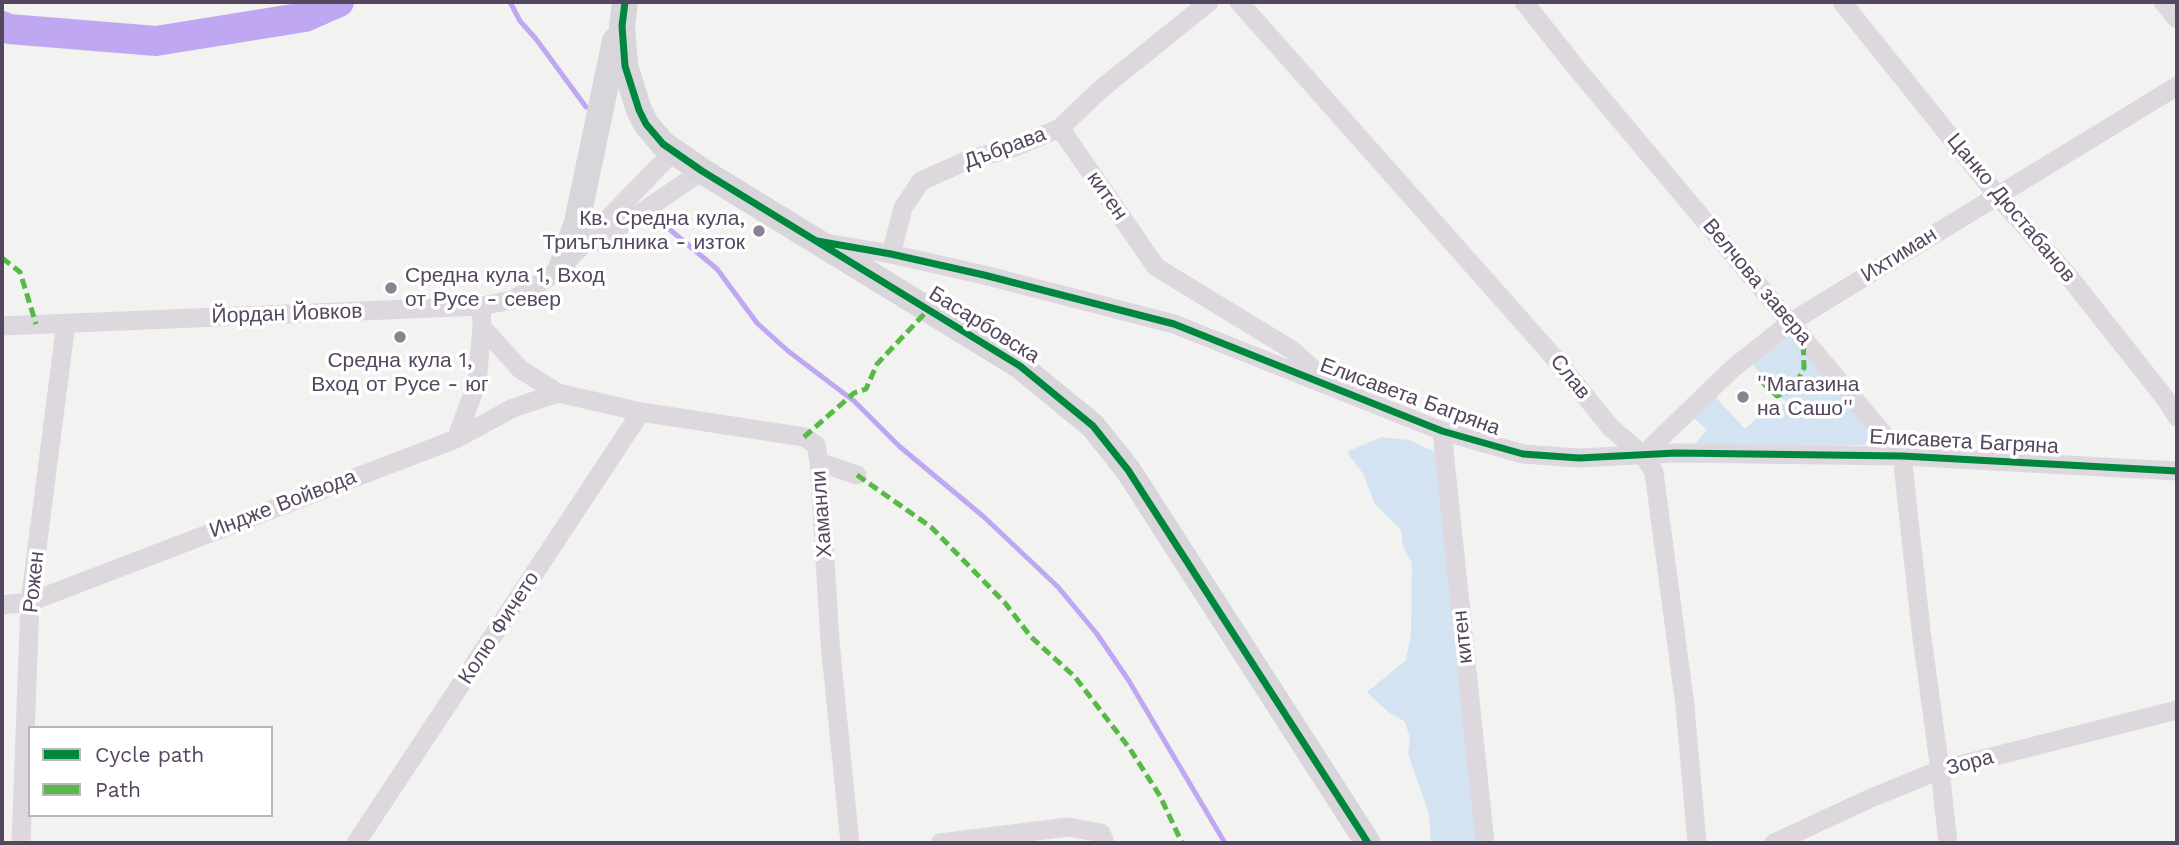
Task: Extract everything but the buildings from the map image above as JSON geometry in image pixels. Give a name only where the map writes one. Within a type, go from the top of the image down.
[{"type":"street","name":"Басарбовска","points":[[624,2],[623,55],[634,96],[646,124],[673,152],[1020,366],[1093,426],[1128,470],[1368,843]]},
{"type":"street","points":[[562,266],[577,222],[624,2]]},
{"type":"street","name":"Дъбрава","points":[[891,254],[903,208],[921,181],[968,160],[1015,147],[1060,128],[1121,72],[1209,2]]},
{"type":"street","name":"Слав","points":[[1239,2],[1552,355],[1611,428],[1643,455],[1654,472],[1685,706],[1697,843]]},
{"type":"street","name":"Велчова завера","points":[[1524,2],[1578,71],[1902,456]]},
{"type":"street","name":"Цанко Дюстабанов","points":[[1842,2],[1997,195],[2066,273],[2177,417]]},
{"type":"street","points":[[2163,2],[2177,19]]},
{"type":"street","name":"Ихтиман","points":[[1643,455],[1732,369],[1791,322],[2177,86]]},
{"type":"street","name":"китен","points":[[1060,128],[1157,267],[1292,350],[1309,365],[1323,385]]},
{"type":"street","points":[[562,266],[673,152]]},
{"type":"street","points":[[562,266],[702,171]]},
{"type":"street","name":"Елисавета Багряна","points":[[817,241],[984,275],[1174,324],[1442,431],[1523,454],[1579,458],[1675,453],[1902,456],[2177,471]]},
{"type":"street","name":"Йордан Йовков","points":[[2,326],[481,306],[512,300],[562,266]]},
{"type":"street","points":[[456,439],[477,383],[481,306]]},
{"type":"street","name":"Рожен","points":[[21,843],[30,602],[66,323]]},
{"type":"street","name":"Хаманли","points":[[482,327],[520,369],[558,393],[641,412],[804,437],[816,445],[830,642],[850,843]]},
{"type":"street","name":"Индже Войвода","points":[[2,605],[30,602],[456,439],[513,408],[558,393]]},
{"type":"street","name":"Колю Фичето","points":[[356,843],[641,412]]},
{"type":"street","name":"китен","points":[[1442,431],[1485,843]]},
{"type":"street","points":[[1902,456],[1948,843]]},
{"type":"street","points":[[819,462],[858,475]]},
{"type":"street","name":"Зора","points":[[1773,843],[1940,770],[2177,710]]},
{"type":"street","points":[[940,843],[1068,827],[1101,833],[1105,843]]},
{"type":"shaded area","points":[[1787,330],[1871,432],[1865,445],[1691,448],[1707,430],[1689,414],[1711,392],[1745,429],[1775,402],[1786,405],[1749,359]]},
{"type":"shaded area","points":[[1381,437],[1409,440],[1446,457],[1483,843],[1431,843],[1429,814],[1408,754],[1410,738],[1405,722],[1387,711],[1367,692],[1406,660],[1411,634],[1412,563],[1403,546],[1401,530],[1374,503],[1364,475],[1347,452]]},
{"type":"waterway","points":[[2,26],[9,29],[156,41],[305,17],[339,2]]},
{"type":"waterway","points":[[510,2],[520,21],[586,107]]},
{"type":"waterway","points":[[668,228],[717,269],[757,323],[788,351],[854,401],[899,446],[984,517],[1058,587],[1097,634],[1129,681],[1225,843]]},
{"type":"marked path","points":[[2,258],[20,272],[36,324]]},
{"type":"marked path","points":[[804,437],[854,393],[866,389],[877,364],[928,310]]},
{"type":"marked path","points":[[1762,382],[1777,396],[1793,390],[1804,368],[1803,338]]},
{"type":"marked path","points":[[857,475],[931,527],[1005,603],[1031,637],[1075,677],[1130,749],[1160,796],[1182,843]]},
{"type":"cycle path","points":[[625,2],[622,26],[625,66],[639,110],[646,124],[663,144],[702,171],[1020,366],[1093,426],[1128,470],[1368,843]]},
{"type":"cycle path","points":[[817,241],[984,275],[1174,324],[1442,431],[1523,454],[1579,458],[1676,453],[1902,456],[2177,471]]},
{"type":"place","name":"Кв. Средна кула, Триъгълника - изток","points":[[759,231]]},
{"type":"place","name":"Средна кула 1, Вход от Русе - север","points":[[391,288]]},
{"type":"place","name":"Средна кула 1, Вход от Русе - юг","points":[[400,337]]},
{"type":"place","name":"''Магазина на Сашо''","points":[[1743,397]]}]
